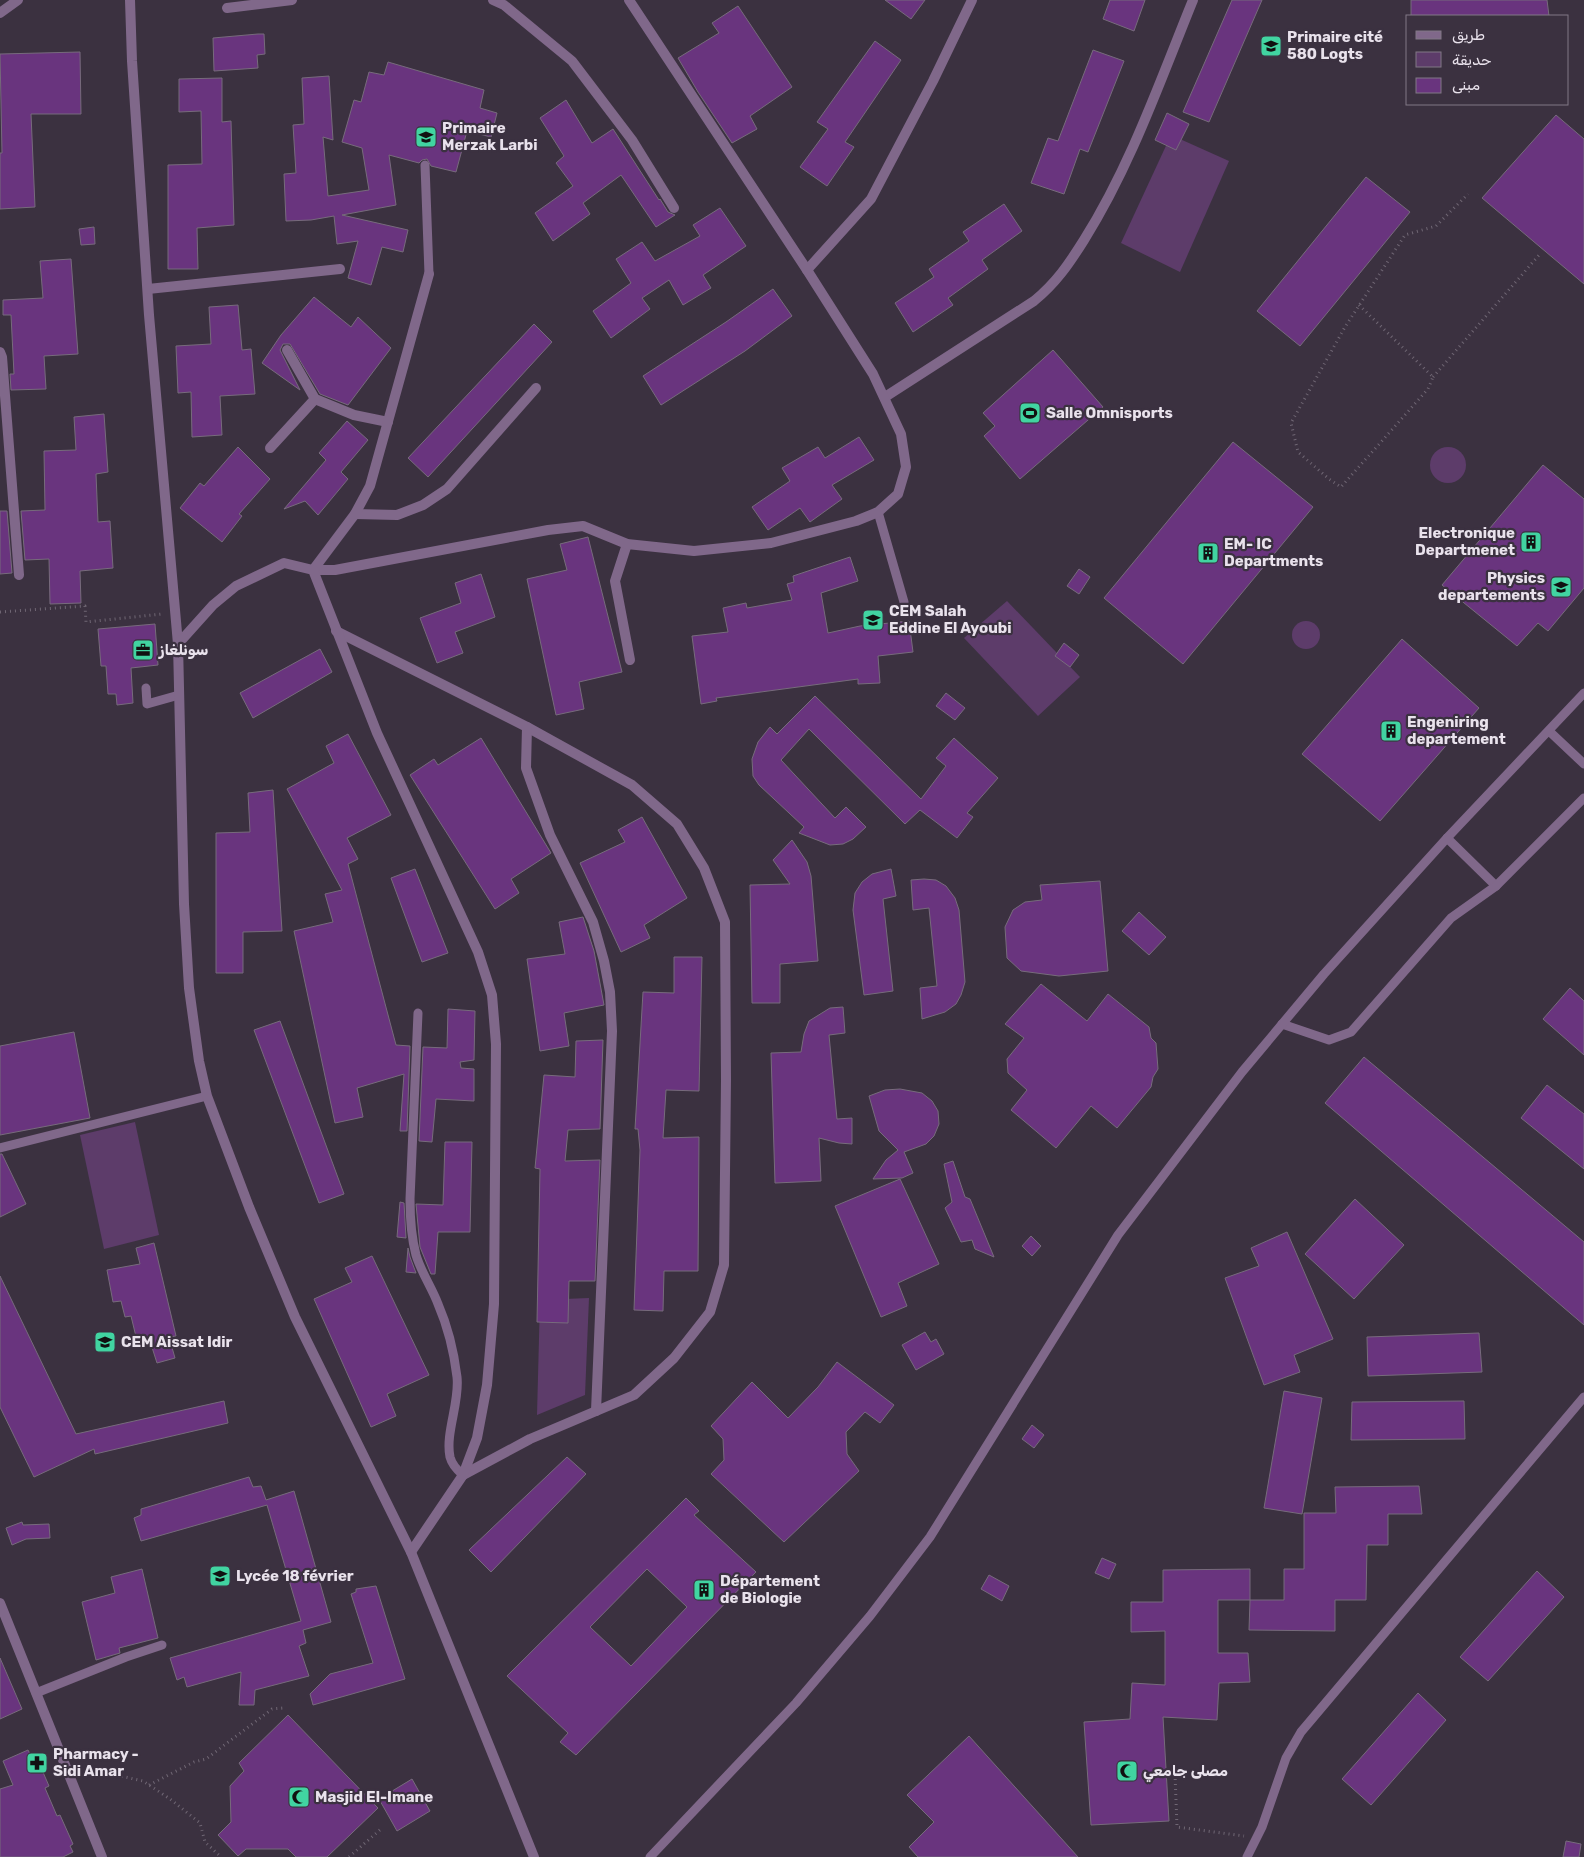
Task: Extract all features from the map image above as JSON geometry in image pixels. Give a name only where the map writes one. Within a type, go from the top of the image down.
[{"type":"street","points":[[0,13],[18,0]]},
{"type":"street","points":[[130,0],[132,61],[148,289],[178,644],[184,904],[189,988],[199,1061],[207,1096],[249,1207],[295,1317],[411,1552],[534,1857]]},
{"type":"street","points":[[227,8],[292,0]]},
{"type":"street","points":[[493,0],[504,5],[572,62],[632,140],[674,208]]},
{"type":"street","points":[[178,644],[213,605],[236,586],[284,563],[313,570],[336,570],[548,530],[583,526],[626,544],[694,551],[771,543],[856,521],[878,512],[898,494],[906,467],[901,434],[873,374],[807,270],[628,0]]},
{"type":"street","points":[[807,270],[871,200],[933,81],[972,0]]},
{"type":"street","points":[[885,397],[1034,301],[1050,287],[1066,268],[1096,221],[1126,165],[1193,0]]},
{"type":"street","points":[[148,289],[340,269]]},
{"type":"street","points":[[313,570],[356,514],[370,486],[429,274]]},
{"type":"street","points":[[287,350],[315,399],[354,415],[388,422]]},
{"type":"street","points":[[0,352],[2,357],[19,575]]},
{"type":"street","points":[[356,514],[397,515],[423,505],[447,489],[536,388]]},
{"type":"street","points":[[270,448],[315,399]]},
{"type":"street","points":[[626,544],[615,581],[630,660]]},
{"type":"street","points":[[313,570],[377,732],[478,952],[492,995],[496,1044],[494,1304],[487,1385],[477,1438],[463,1475],[411,1552]]},
{"type":"street","points":[[336,631],[527,727],[632,785],[677,824],[704,868],[725,922],[724,1266],[710,1312],[674,1358],[634,1395],[530,1439],[463,1475]]},
{"type":"street","points":[[527,727],[526,768],[550,835],[593,922],[610,992],[612,1031],[596,1411]]},
{"type":"street","points":[[0,1604],[102,1857]]},
{"type":"lane","points":[[425,164],[429,274]]},
{"type":"lane","points":[[878,512],[904,602]]},
{"type":"lane","points":[[146,688],[147,704],[179,695]]},
{"type":"lane","points":[[650,1857],[796,1703],[870,1616],[930,1537],[1118,1235],[1242,1072],[1324,974],[1447,838],[1584,693]]},
{"type":"lane","points":[[1549,731],[1584,764]]},
{"type":"lane","points":[[1282,1024],[1329,1040],[1351,1032],[1451,918],[1496,886],[1584,798]]},
{"type":"lane","points":[[1447,838],[1496,886]]},
{"type":"lane","points":[[418,1013],[410,1230],[417,1258],[439,1305],[453,1347],[457,1380],[450,1457],[454,1466],[463,1475]]},
{"type":"lane","points":[[0,1148],[207,1096]]},
{"type":"lane","points":[[1247,1857],[1262,1827],[1286,1758],[1301,1732],[1584,1397]]},
{"type":"lane","points":[[36,1693],[162,1645]]},
{"type":"path","points":[[1468,194],[1436,226],[1405,235],[1345,327],[1291,423],[1298,452],[1329,480],[1341,487],[1428,388],[1433,377],[1540,254]]},
{"type":"path","points":[[1359,305],[1433,377]]},
{"type":"path","points":[[0,612],[85,606],[86,622],[175,613]]},
{"type":"path","points":[[149,1785],[194,1762],[206,1759],[272,1710],[283,1708]]},
{"type":"path","points":[[107,1773],[143,1781],[170,1799],[200,1823],[205,1842],[221,1857]]},
{"type":"path","points":[[1175,1774],[1177,1827],[1257,1837]]},
{"type":"path","points":[[349,1857],[382,1829]]},
{"type":"green space","points":[[1171,135],[1229,161],[1180,272],[1121,243]]},
{"type":"green space","points":[[1448,447],[1455,448],[1461,452],[1465,458],[1465,472],[1461,478],[1455,482],[1448,483],[1441,482],[1435,478],[1431,472],[1430,465],[1431,458],[1435,452],[1441,448]]},
{"type":"green space","points":[[1007,601],[1080,677],[1038,716],[964,638]]},
{"type":"green space","points":[[1306,621],[1316,625],[1320,635],[1316,645],[1306,649],[1296,645],[1292,635],[1296,625]]},
{"type":"green space","points":[[135,1122],[159,1235],[104,1249],[80,1135]]},
{"type":"green space","points":[[589,1298],[585,1395],[537,1415],[540,1300]]},
{"type":"building","points":[[885,0],[925,0],[911,19]]},
{"type":"building","points":[[1110,0],[1145,0],[1134,31],[1103,19]]},
{"type":"building","points":[[1232,0],[1262,0],[1209,122],[1183,112]]},
{"type":"building","points":[[1411,0],[1547,0],[1549,15],[1411,15]]},
{"type":"building","points":[[738,6],[792,87],[750,116],[757,129],[732,143],[678,58],[719,33],[712,23]]},
{"type":"building","points":[[264,34],[265,54],[257,55],[258,68],[214,71],[213,38]]},
{"type":"building","points":[[875,41],[901,60],[845,142],[854,147],[827,186],[800,167],[828,129],[817,122]]},
{"type":"building","points":[[1093,50],[1124,61],[1088,152],[1080,149],[1064,194],[1031,183],[1048,138],[1058,141]]},
{"type":"building","points":[[80,52],[81,114],[31,114],[35,207],[0,209],[0,153],[2,153],[0,54]]},
{"type":"building","points":[[388,62],[484,90],[480,108],[497,113],[491,137],[467,131],[456,172],[431,166],[427,159],[419,163],[389,155],[396,205],[342,215],[408,230],[403,252],[382,247],[371,285],[348,278],[358,241],[337,244],[334,216],[311,220],[286,221],[284,174],[296,173],[293,125],[304,124],[302,78],[329,76],[333,140],[323,137],[328,196],[369,190],[362,148],[342,142],[354,100],[361,102],[369,72],[384,75]]},
{"type":"building","points":[[222,78],[222,122],[231,121],[234,225],[197,228],[198,269],[168,269],[168,165],[202,164],[201,111],[179,112],[179,79]]},
{"type":"building","points":[[566,100],[592,143],[613,129],[659,200],[668,212],[675,215],[656,227],[621,175],[583,203],[590,214],[553,241],[535,213],[573,186],[556,163],[564,156],[540,118]]},
{"type":"building","points":[[1167,113],[1189,124],[1176,150],[1155,140]]},
{"type":"building","points":[[1556,115],[1584,139],[1584,284],[1482,198]]},
{"type":"building","points":[[1366,177],[1410,212],[1300,346],[1257,311]]},
{"type":"building","points":[[1004,204],[1022,231],[982,260],[988,269],[948,298],[953,305],[913,332],[895,303],[934,277],[929,269],[969,241],[963,232]]},
{"type":"building","points":[[720,208],[746,246],[703,275],[711,288],[683,305],[669,280],[642,298],[650,309],[611,338],[593,311],[631,283],[616,259],[642,242],[655,261],[700,236],[693,225]]},
{"type":"building","points":[[94,227],[95,244],[81,245],[79,229]]},
{"type":"building","points":[[71,259],[78,354],[44,356],[46,389],[11,390],[10,374],[14,374],[11,315],[3,315],[3,300],[43,298],[40,261]]},
{"type":"building","points":[[773,289],[792,316],[745,351],[661,405],[643,376]]},
{"type":"building","points":[[314,297],[351,327],[358,317],[391,348],[348,405],[320,394],[290,344],[283,344],[280,350],[300,390],[262,363],[281,335]]},
{"type":"building","points":[[238,305],[242,350],[251,349],[255,394],[220,396],[222,435],[192,437],[191,392],[178,393],[176,346],[211,344],[209,307]]},
{"type":"building","points":[[534,324],[552,342],[428,477],[408,458]]},
{"type":"building","points":[[1053,350],[1103,407],[1020,479],[984,436],[995,426],[983,413]]},
{"type":"building","points":[[104,414],[108,472],[96,474],[98,522],[110,521],[113,568],[80,571],[81,603],[50,604],[49,559],[25,560],[21,511],[45,510],[44,451],[76,450],[74,417]]},
{"type":"building","points":[[347,421],[368,440],[341,472],[348,479],[318,515],[305,501],[284,509],[326,460],[319,453]]},
{"type":"building","points":[[859,437],[874,460],[832,485],[842,499],[810,522],[800,508],[768,530],[752,507],[790,481],[782,468],[818,447],[825,458]]},
{"type":"building","name":"EM- IC Departments","points":[[1233,442],[1313,507],[1183,664],[1104,598]]},
{"type":"building","points":[[238,447],[270,479],[239,514],[242,516],[222,542],[180,508],[200,483],[204,486]]},
{"type":"building","name":"Electronique Departmenet","points":[[1543,465],[1584,499],[1584,588],[1548,631],[1538,623],[1517,646],[1442,585]]},
{"type":"building","points":[[0,511],[7,511],[12,573],[0,574]]},
{"type":"building","points":[[588,537],[622,672],[579,682],[584,709],[556,715],[527,579],[567,570],[560,544]]},
{"type":"building","points":[[850,557],[858,581],[821,593],[828,633],[860,626],[909,621],[913,652],[878,656],[880,683],[858,684],[858,679],[716,698],[717,701],[701,704],[692,636],[728,632],[723,608],[746,603],[747,608],[792,600],[787,584],[794,582],[793,576]]},
{"type":"building","points":[[1079,569],[1090,577],[1079,594],[1067,586]]},
{"type":"building","points":[[481,574],[495,617],[455,632],[463,653],[437,663],[420,618],[461,603],[455,583]]},
{"type":"building","points":[[155,624],[158,665],[131,668],[133,703],[117,705],[116,694],[108,694],[106,666],[101,666],[98,629]]},
{"type":"building","name":"Engeniring departement","points":[[1402,639],[1479,708],[1380,821],[1302,754]]},
{"type":"building","points":[[1064,643],[1079,655],[1070,667],[1055,656]]},
{"type":"building","points":[[320,649],[332,672],[253,718],[240,693]]},
{"type":"building","points":[[946,693],[965,708],[955,720],[936,706]]},
{"type":"building","points":[[815,696],[921,799],[946,766],[936,758],[954,738],[998,778],[967,813],[973,817],[957,838],[920,810],[905,824],[809,729],[781,760],[835,818],[846,807],[866,827],[853,839],[843,844],[830,845],[799,833],[804,827],[759,785],[753,776],[752,759],[758,742],[770,727],[777,734]]},
{"type":"building","points":[[348,734],[391,815],[347,838],[358,859],[348,864],[396,1045],[410,1046],[407,1131],[400,1131],[404,1074],[357,1088],[363,1117],[335,1123],[294,931],[333,922],[325,894],[342,890],[287,789],[334,763],[326,746]]},
{"type":"building","points":[[481,738],[551,853],[511,879],[519,893],[495,909],[410,775],[434,759],[438,765]]},
{"type":"building","points":[[273,790],[282,931],[243,932],[243,973],[216,973],[216,833],[250,832],[248,793]]},
{"type":"building","points":[[642,817],[687,898],[644,925],[650,938],[621,952],[580,863],[625,842],[618,830]]},
{"type":"building","points":[[792,840],[807,862],[811,876],[818,961],[780,964],[780,1003],[752,1003],[750,885],[790,884],[773,860]]},
{"type":"building","points":[[415,869],[448,953],[422,962],[391,878]]},
{"type":"building","points":[[891,869],[896,896],[883,899],[893,991],[864,995],[853,910],[855,893],[862,882],[872,874]]},
{"type":"building","points":[[911,880],[936,880],[946,886],[955,898],[959,910],[965,982],[956,1004],[945,1012],[922,1019],[920,988],[937,986],[929,908],[913,910]]},
{"type":"building","points":[[1100,881],[1108,971],[1059,976],[1021,971],[1007,958],[1005,927],[1013,910],[1025,902],[1042,900],[1040,885]]},
{"type":"building","points":[[1139,912],[1166,937],[1149,955],[1122,931]]},
{"type":"building","points":[[583,917],[594,951],[604,1005],[564,1013],[569,1046],[540,1051],[527,959],[565,954],[559,922]]},
{"type":"building","points":[[674,957],[702,957],[699,1091],[666,1090],[663,1138],[699,1137],[698,1271],[664,1271],[663,1311],[634,1310],[640,1150],[638,1129],[635,1129],[643,992],[674,993]]},
{"type":"building","points":[[1041,984],[1087,1021],[1108,994],[1149,1027],[1151,1038],[1156,1043],[1158,1069],[1153,1077],[1151,1087],[1117,1128],[1091,1106],[1056,1148],[1011,1110],[1027,1090],[1008,1073],[1007,1059],[1024,1038],[1005,1024]]},
{"type":"building","points":[[1570,988],[1584,1001],[1584,1055],[1543,1019]]},
{"type":"building","points":[[843,1007],[845,1033],[829,1035],[837,1119],[852,1118],[852,1144],[819,1138],[821,1181],[775,1183],[771,1053],[801,1052],[804,1034],[809,1021],[830,1008]]},
{"type":"building","points":[[448,1009],[475,1011],[474,1060],[460,1062],[461,1068],[474,1069],[474,1101],[436,1099],[432,1142],[419,1141],[423,1047],[447,1048]]},
{"type":"building","points":[[280,1021],[344,1194],[319,1203],[254,1030]]},
{"type":"building","points":[[74,1032],[90,1118],[0,1135],[0,1046]]},
{"type":"building","points":[[603,1040],[600,1129],[568,1130],[565,1161],[600,1160],[595,1281],[569,1281],[568,1323],[537,1322],[540,1169],[535,1168],[544,1075],[575,1077],[576,1041]]},
{"type":"building","points":[[1364,1057],[1584,1242],[1584,1325],[1325,1103]]},
{"type":"building","points":[[1547,1085],[1584,1114],[1584,1169],[1521,1118]]},
{"type":"building","points":[[900,1089],[922,1093],[932,1101],[938,1111],[939,1124],[934,1136],[926,1144],[904,1152],[913,1173],[902,1178],[873,1179],[886,1160],[898,1150],[879,1131],[869,1096],[885,1090]]},
{"type":"building","points":[[445,1142],[472,1142],[470,1232],[438,1232],[435,1274],[431,1274],[420,1247],[416,1204],[443,1205]]},
{"type":"building","points":[[0,1154],[2,1154],[26,1204],[0,1217]]},
{"type":"building","points":[[953,1161],[965,1197],[970,1199],[994,1257],[975,1249],[972,1240],[961,1242],[945,1208],[952,1202],[944,1164]]},
{"type":"building","points":[[900,1179],[939,1264],[898,1283],[907,1306],[881,1317],[835,1206]]},
{"type":"building","points":[[1355,1199],[1404,1245],[1354,1299],[1305,1254]]},
{"type":"building","points":[[400,1202],[404,1203],[406,1238],[397,1237]]},
{"type":"building","points":[[1287,1232],[1333,1339],[1294,1355],[1300,1372],[1264,1385],[1225,1278],[1259,1266],[1251,1248]]},
{"type":"building","points":[[1031,1236],[1041,1246],[1032,1256],[1022,1246]]},
{"type":"building","points":[[154,1243],[176,1336],[169,1337],[175,1358],[157,1363],[150,1341],[138,1345],[131,1316],[125,1317],[121,1301],[113,1302],[107,1270],[140,1264],[136,1248]]},
{"type":"building","points":[[408,1248],[410,1257],[416,1273],[406,1272]]},
{"type":"building","points":[[372,1256],[429,1375],[387,1394],[396,1416],[371,1427],[314,1299],[352,1282],[345,1268]]},
{"type":"building","points":[[0,1276],[76,1434],[224,1401],[228,1423],[95,1454],[94,1449],[34,1477],[0,1407]]},
{"type":"building","points":[[925,1332],[931,1342],[936,1339],[944,1354],[916,1370],[902,1345]]},
{"type":"building","points":[[1479,1333],[1482,1372],[1368,1376],[1367,1337]]},
{"type":"building","points":[[837,1362],[894,1405],[880,1423],[865,1412],[846,1432],[847,1454],[859,1471],[784,1542],[711,1474],[724,1460],[723,1439],[711,1426],[752,1382],[788,1418],[818,1387]]},
{"type":"building","points":[[1284,1391],[1322,1398],[1302,1514],[1264,1508]]},
{"type":"building","points":[[1464,1401],[1465,1439],[1351,1440],[1352,1402]]},
{"type":"building","points":[[1032,1425],[1044,1435],[1034,1448],[1022,1439]]},
{"type":"building","points":[[567,1457],[586,1474],[491,1572],[469,1550]]},
{"type":"building","points":[[249,1477],[253,1487],[261,1486],[266,1500],[294,1491],[331,1622],[303,1630],[306,1643],[299,1646],[309,1676],[255,1690],[254,1705],[239,1705],[241,1672],[187,1687],[184,1677],[177,1680],[170,1658],[301,1621],[267,1505],[141,1541],[134,1518],[141,1515],[141,1509]]},
{"type":"building","points":[[1419,1486],[1422,1514],[1388,1514],[1388,1545],[1367,1545],[1366,1600],[1335,1600],[1335,1631],[1249,1630],[1250,1600],[1284,1600],[1284,1569],[1304,1569],[1304,1513],[1336,1513],[1335,1487]]},
{"type":"building","points":[[686,1498],[699,1511],[694,1515],[756,1572],[576,1755],[560,1742],[568,1733],[507,1676]],"holes":[[[647,1569],[687,1607],[631,1666],[590,1627]]]},
{"type":"building","points":[[22,1522],[23,1525],[49,1524],[50,1538],[26,1539],[12,1545],[6,1528]]},
{"type":"building","points":[[1102,1558],[1116,1564],[1109,1579],[1095,1573]]},
{"type":"building","points":[[142,1569],[158,1638],[119,1648],[120,1653],[96,1660],[82,1602],[115,1593],[111,1577]]},
{"type":"building","points":[[1250,1569],[1250,1600],[1218,1600],[1218,1653],[1248,1653],[1250,1682],[1219,1683],[1217,1720],[1163,1717],[1169,1821],[1091,1825],[1084,1722],[1130,1719],[1132,1683],[1165,1685],[1165,1631],[1131,1632],[1131,1602],[1163,1602],[1163,1570]]},
{"type":"building","points":[[1537,1571],[1564,1597],[1488,1681],[1460,1657]]},
{"type":"building","points":[[989,1575],[1009,1586],[1002,1601],[981,1589]]},
{"type":"building","points":[[376,1586],[405,1679],[313,1705],[310,1694],[330,1674],[373,1663],[351,1594],[356,1592],[356,1589]]},
{"type":"building","points":[[0,1658],[22,1709],[0,1719]]},
{"type":"building","points":[[1418,1693],[1446,1720],[1371,1805],[1342,1779]]},
{"type":"building","name":"Masjid El-Imane","points":[[288,1715],[378,1808],[327,1857],[296,1857],[288,1849],[246,1849],[238,1856],[218,1835],[231,1822],[230,1786],[244,1771],[239,1763]]},
{"type":"building","points":[[969,1736],[1078,1857],[918,1857],[909,1847],[934,1822],[907,1795]]},
{"type":"building","points":[[28,1750],[32,1758],[36,1756],[49,1786],[45,1788],[57,1816],[60,1815],[73,1844],[70,1846],[73,1852],[63,1857],[0,1857],[0,1789],[13,1785],[3,1761]]},
{"type":"building","points":[[412,1779],[430,1811],[397,1831],[379,1799]]},
{"type":"building","points":[[1566,1841],[1581,1844],[1579,1857],[1563,1857]]},
{"type":"place","name":"Primaire cité 580 Logts","points":[[1271,46]]},
{"type":"place","name":"Primaire Merzak Larbi","points":[[426,137]]},
{"type":"place","name":"Salle Omnisports","points":[[1030,413]]},
{"type":"place","name":"Electronique Departmenet","points":[[1531,542]]},
{"type":"place","name":"EM- IC Departments","points":[[1208,553]]},
{"type":"place","name":"Physics departements","points":[[1561,587]]},
{"type":"place","name":"CEM Salah Eddine El Ayoubi","points":[[873,620]]},
{"type":"place","name":"سونلغاز","points":[[143,650]]},
{"type":"place","name":"Engeniring departement","points":[[1391,731]]},
{"type":"place","name":"CEM Aissat Idir","points":[[105,1342]]},
{"type":"place","name":"Lycée 18 février","points":[[220,1576]]},
{"type":"place","name":"Département de Biologie","points":[[704,1590]]},
{"type":"place","name":"Pharmacy - Sidi Amar","points":[[37,1763]]},
{"type":"place","name":"مصلى جامعي","points":[[1127,1771]]},
{"type":"place","name":"Masjid El-Imane","points":[[299,1797]]}]
